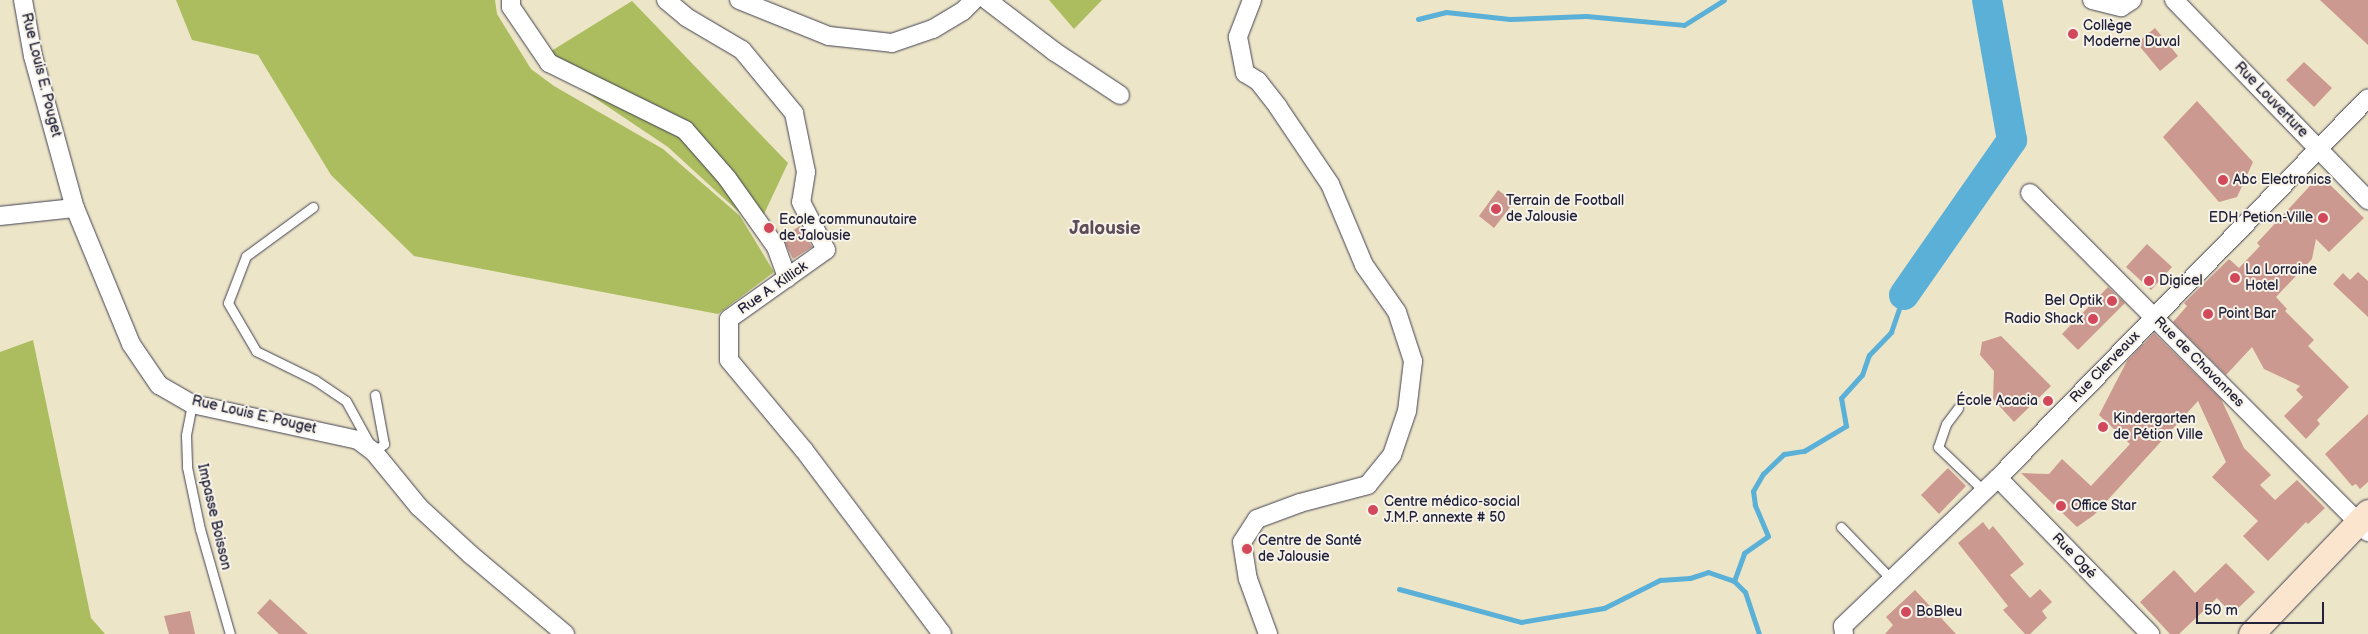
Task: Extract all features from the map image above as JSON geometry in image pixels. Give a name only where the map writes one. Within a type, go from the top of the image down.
[{"type":"main road","points":[[2251,634],[2365,522]]},
{"type":"street","name":"Rue Louis E. Pouget","points":[[23,0],[33,56],[75,208],[131,344],[159,385],[192,404],[358,440],[374,452],[419,507],[471,555],[565,634]]},
{"type":"street","points":[[511,0],[511,7],[549,63],[685,130],[727,178],[776,247],[787,278]]},
{"type":"street","name":"Rue A. Killick","points":[[666,0],[686,18],[742,50],[794,113],[806,172],[801,202],[826,250],[729,319],[729,360],[804,450],[942,634]]},
{"type":"street","points":[[739,0],[829,36],[892,43],[933,29],[964,11],[974,0]]},
{"type":"street","points":[[987,0],[1056,52],[1120,95]]},
{"type":"street","points":[[1252,0],[1238,37],[1245,73],[1258,81],[1278,107],[1330,184],[1364,264],[1397,312],[1413,361],[1407,411],[1392,455],[1368,485],[1300,503],[1257,518],[1242,542],[1248,579],[1268,634]]},
{"type":"street","points":[[2092,0],[2121,7],[2132,0]]},
{"type":"street","name":"Rue Louverture","points":[[2174,0],[2368,200]]},
{"type":"street","name":"Rue Clerveaux","points":[[1844,634],[1843,626],[1890,578],[1998,478],[2153,316],[2368,98]]},
{"type":"street","name":"Rue de Chavannes","points":[[2030,193],[2153,316],[2365,522]]},
{"type":"street","points":[[0,216],[75,208]]},
{"type":"street","name":"Rue Ogé","points":[[1998,478],[2150,634]]},
{"type":"lane","points":[[313,207],[246,256],[228,303],[256,351],[315,380],[346,401],[374,452],[384,444],[375,395]]},
{"type":"lane","name":"Impasse Boisson","points":[[192,404],[186,435],[188,467],[200,529],[230,634]]},
{"type":"lane","points":[[1958,408],[1946,424],[1938,447],[1984,491]]},
{"type":"lane","points":[[1841,527],[1890,578]]},
{"type":"green space","points":[[176,0],[495,0],[497,14],[531,69],[554,86],[663,149],[740,216],[774,272],[718,314],[414,256],[331,175],[258,55],[192,40]]},
{"type":"green space","points":[[1049,0],[1102,0],[1074,29]]},
{"type":"green space","points":[[632,1],[788,163],[755,233],[741,214],[668,147],[556,72],[548,53]]},
{"type":"green space","points":[[33,340],[91,618],[105,634],[0,634],[0,352]]},
{"type":"building","points":[[2320,0],[2368,0],[2368,45]]},
{"type":"building","points":[[2155,28],[2178,56],[2160,71],[2137,43]]},
{"type":"building","points":[[2304,62],[2332,88],[2314,107],[2286,80]]},
{"type":"building","points":[[2197,101],[2253,162],[2237,197],[2219,202],[2163,137]]},
{"type":"building","points":[[2320,175],[2364,218],[2329,252],[2316,239],[2312,259],[2276,297],[2287,309],[2285,311],[2314,340],[2308,346],[2349,387],[2317,420],[2320,424],[2306,439],[2284,416],[2303,397],[2296,390],[2300,386],[2264,369],[2252,347],[2226,375],[2173,322],[2187,306],[2184,303],[2229,259],[2239,268],[2260,246],[2257,243]]},
{"type":"building","name":"Terrain de Football de Jalousie","points":[[1498,190],[1514,202],[1494,228],[1479,216]]},
{"type":"building","points":[[800,226],[812,247],[793,259],[782,237]]},
{"type":"building","points":[[2147,244],[2172,267],[2151,290],[2126,267]]},
{"type":"building","points":[[2358,272],[2368,281],[2368,317],[2333,284],[2343,273],[2350,280]]},
{"type":"building","points":[[2108,287],[2125,303],[2078,350],[2062,334]]},
{"type":"building","points":[[2154,333],[2221,399],[2244,448],[2271,475],[2260,485],[2275,500],[2297,480],[2325,508],[2308,524],[2306,522],[2268,561],[2243,536],[2258,521],[2212,477],[2226,462],[2198,401],[2094,515],[2077,527],[2021,473],[2049,474],[2062,459],[2091,486],[2130,444],[2099,415],[2127,361]]},
{"type":"building","points":[[2001,336],[2051,386],[2014,422],[1993,399],[1994,371],[1980,355],[1982,342]]},
{"type":"building","points":[[2368,414],[2368,482],[2360,489],[2356,484],[2352,486],[2325,454]]},
{"type":"building","points":[[1948,468],[1966,486],[1939,514],[1921,495]]},
{"type":"building","points":[[1983,522],[1989,530],[1993,526],[2024,564],[2010,575],[2030,598],[2040,589],[2052,602],[2042,611],[2047,618],[2030,634],[2025,634],[2003,610],[2008,606],[1958,543]]},
{"type":"building","points":[[2226,563],[2255,592],[2232,614],[2217,598],[2179,634],[2170,634],[2140,602],[2174,570],[2195,593]]},
{"type":"building","points":[[1915,590],[1956,634],[1885,634],[1893,625],[1886,617]]},
{"type":"building","points":[[270,599],[308,634],[279,634],[257,613]]},
{"type":"building","points":[[190,611],[195,634],[169,634],[164,616]]},
{"type":"waterway","points":[[1418,19],[1446,12],[1510,19],[1586,16],[1684,25],[1724,0]]},
{"type":"waterway","points":[[1904,295],[2012,140],[1987,0]]},
{"type":"waterway","points":[[1759,634],[1745,592],[1734,581],[1744,553],[1768,536],[1755,505],[1753,491],[1763,474],[1784,454],[1804,451],[1846,426],[1841,398],[1862,375],[1869,355],[1891,332],[1904,295]]},
{"type":"waterway","points":[[1399,589],[1521,622],[1604,608],[1660,580],[1690,578],[1708,572],[1734,581]]},
{"type":"place","name":"Collège Moderne Duval","points":[[2073,34]]},
{"type":"place","name":"Abc Electronics","points":[[2223,180]]},
{"type":"place","name":"Terrain de Football de Jalousie","points":[[1496,209]]},
{"type":"place","name":"EDH Petion-Ville","points":[[2323,218]]},
{"type":"place","name":"Ecole communautaire de Jalousie","points":[[769,228]]},
{"type":"place","name":"La Lorraine Hotel","points":[[2235,278]]},
{"type":"place","name":"Digicel","points":[[2149,281]]},
{"type":"place","name":"Bel Optik","points":[[2112,301]]},
{"type":"place","name":"Point Bar","points":[[2208,314]]},
{"type":"place","name":"Radio Shack","points":[[2093,319]]},
{"type":"place","name":"École Acacia","points":[[2048,401]]},
{"type":"place","name":"Kindergarten de Pétion Ville","points":[[2103,427]]},
{"type":"place","name":"Office Star","points":[[2061,506]]},
{"type":"place","name":"Centre médico-social J.M.P. annexte # 50","points":[[1373,510]]},
{"type":"place","name":"Centre de Santé de Jalousie","points":[[1247,549]]},
{"type":"place","name":"BoBleu","points":[[1906,612]]},
{"type":"district","name":"Jalousie","points":[[1105,229]]}]
